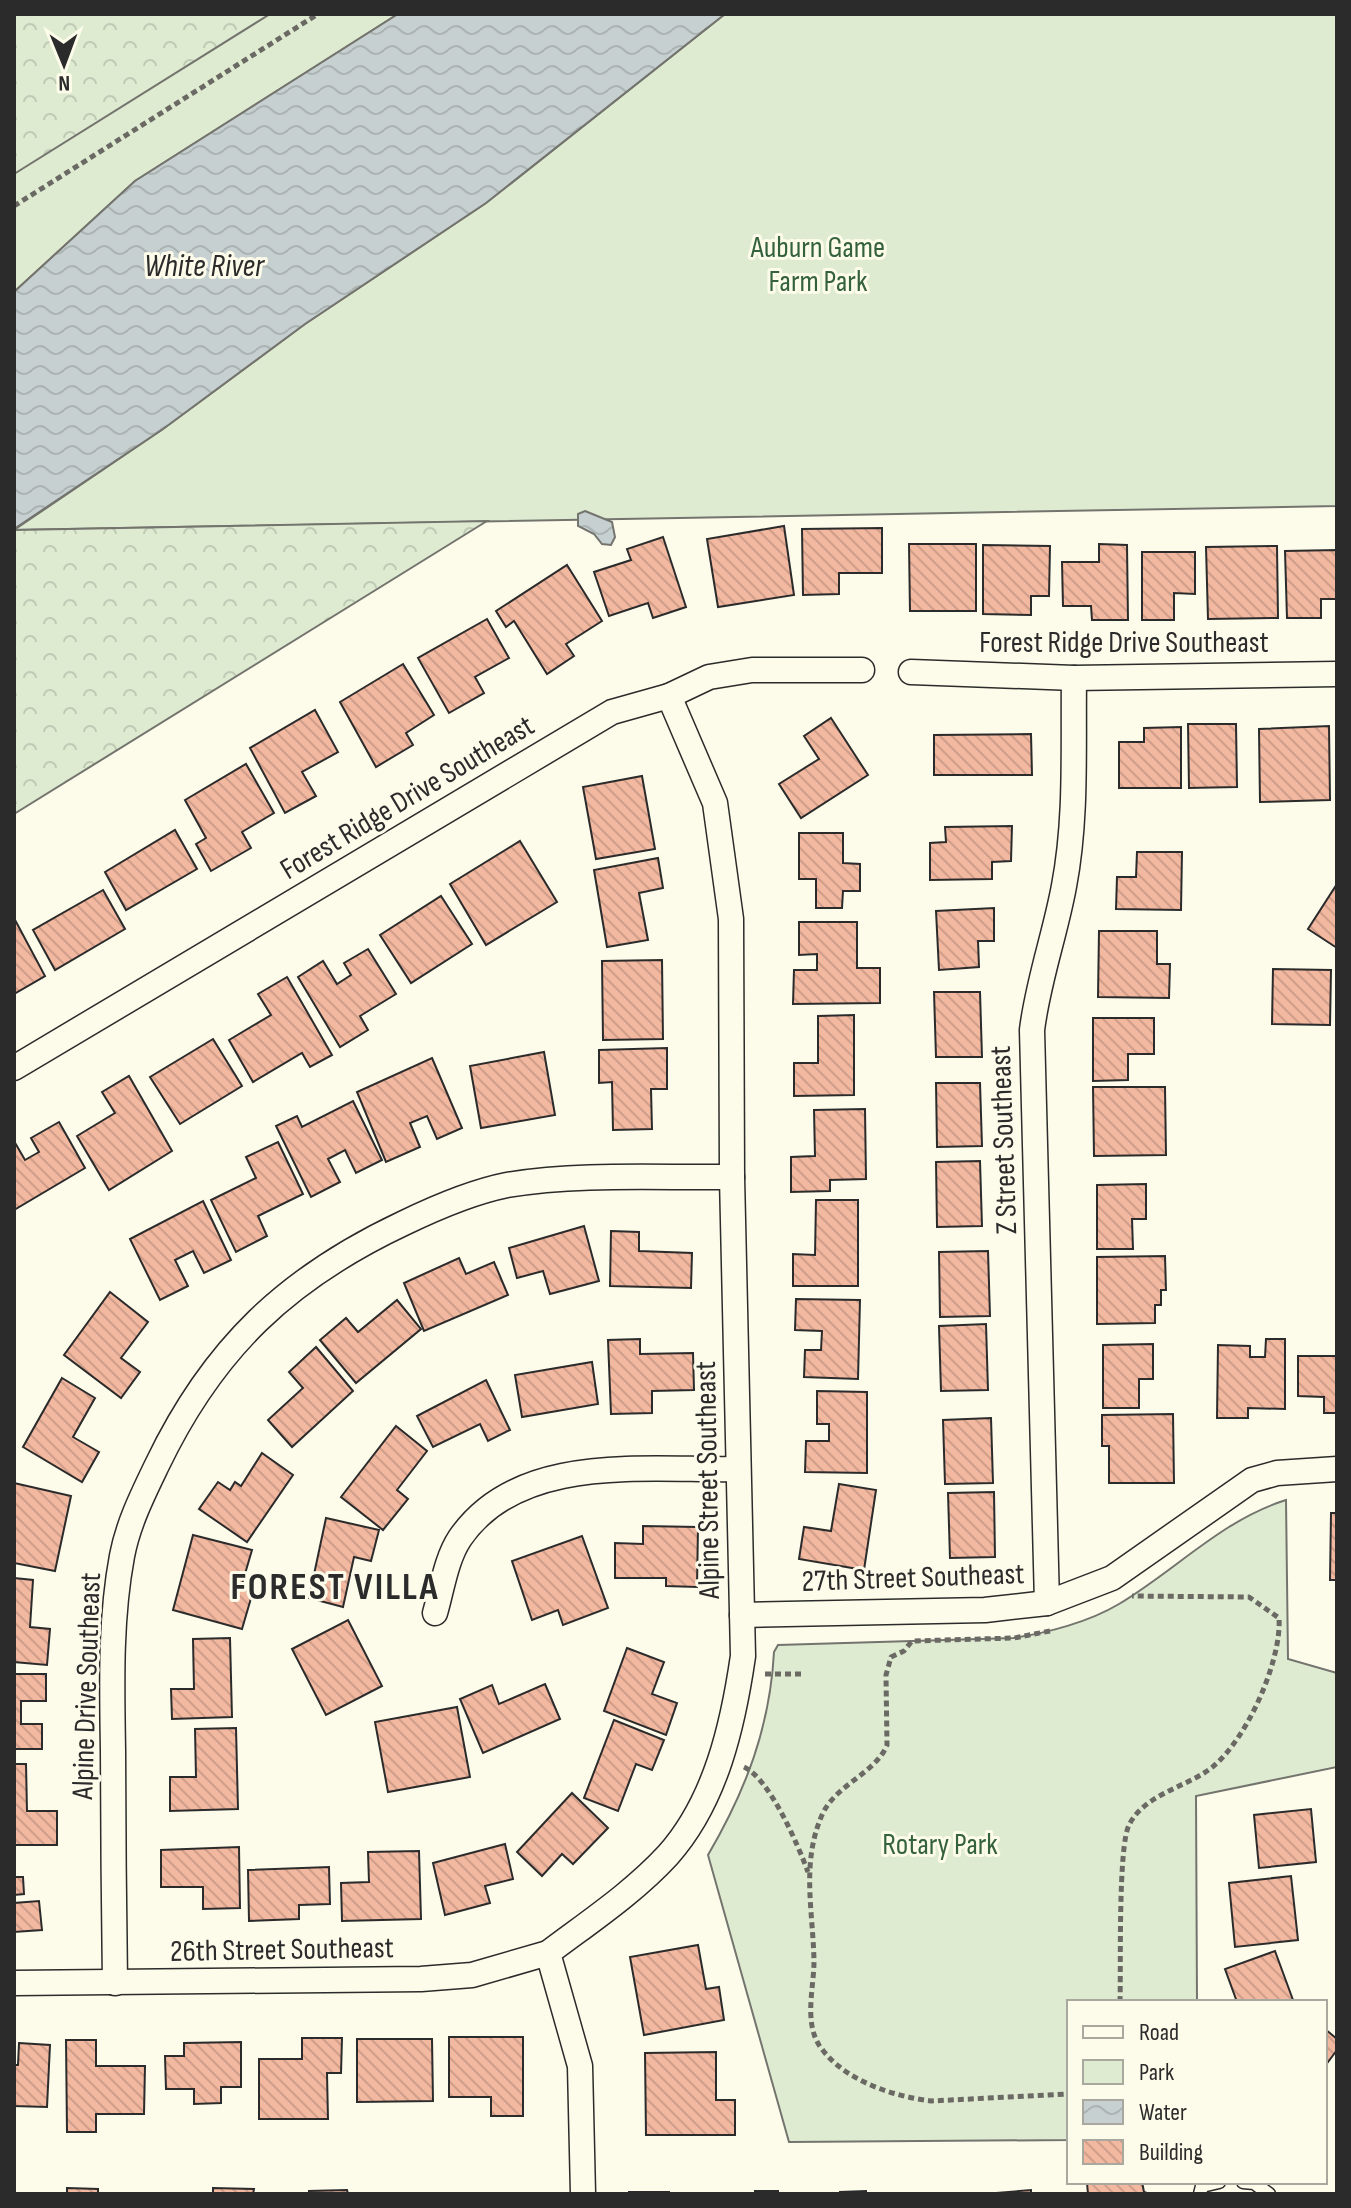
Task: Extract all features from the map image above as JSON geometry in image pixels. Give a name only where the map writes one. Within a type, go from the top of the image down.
[{"type":"street","name":"Forest Ridge Drive Southeast","points":[[14,1068],[612,712],[669,696],[709,677],[752,670],[862,670]]},
{"type":"street","name":"Forest Ridge Drive Southeast","points":[[911,672],[1074,678],[1337,674]]},
{"type":"street","name":"Z Street Southeast","points":[[1047,1603],[1032,1030],[1037,992],[1064,886],[1070,844],[1074,678]]},
{"type":"street","name":"Alpine Street Southeast","points":[[548,1953],[633,1889],[669,1854],[694,1817],[722,1756],[740,1672],[742,1615],[732,1177],[731,919],[715,803],[669,696]]},
{"type":"street","name":"Alpine Drive Southeast","points":[[115,1983],[114,1614],[121,1569],[139,1501],[201,1385],[246,1331],[303,1279],[367,1240],[432,1209],[503,1186],[549,1180],[732,1177]]},
{"type":"street","points":[[435,1613],[459,1540],[479,1516],[504,1496],[535,1481],[574,1473],[738,1469]]},
{"type":"street","name":"27th Street Southeast","points":[[742,1615],[985,1610],[1047,1603],[1112,1578],[1252,1480],[1277,1473],[1337,1469]]},
{"type":"street","points":[[548,1953],[580,2066],[583,2194]]},
{"type":"street","name":"26th Street Southeast","points":[[14,1983],[421,1979],[472,1975],[548,1953]]},
{"type":"path","points":[[14,206],[318,14]]},
{"type":"path","points":[[1120,2000],[1124,1857],[1128,1825],[1161,1795],[1208,1771],[1231,1748],[1247,1726],[1280,1635],[1279,1618],[1249,1597],[1133,1594],[1125,1600]]},
{"type":"path","points":[[1054,1629],[1014,1638],[912,1641],[891,1657],[886,1675],[888,1733],[883,1755],[835,1795],[823,1813],[813,1842],[808,1873],[814,1961],[812,2025],[818,2044],[837,2064],[859,2079],[909,2098],[931,2101],[1067,2094]]},
{"type":"path","points":[[740,1672],[804,1674]]},
{"type":"path","points":[[722,1756],[751,1770],[771,1795],[808,1873]]},
{"type":"green space","points":[[14,14],[398,14],[135,181],[14,292]]},
{"type":"green space","points":[[14,14],[270,14],[14,174]]},
{"type":"green space","name":"Auburn Game Farm Park","points":[[725,14],[1337,14],[1337,506],[14,530],[163,429],[305,324],[486,203]]},
{"type":"green space","points":[[487,521],[14,814],[14,530]]},
{"type":"green space","name":"Rotary Park","points":[[1286,1500],[1288,1659],[1337,1673],[1337,1767],[1196,1796],[1197,2000],[1067,2000],[1067,2140],[789,2142],[708,1855],[734,1806],[754,1757],[772,1680],[774,1652],[778,1645],[1013,1638],[1068,1626],[1119,1604],[1220,1533]]},
{"type":"water","name":"White River","points":[[398,14],[725,14],[486,203],[305,324],[163,429],[14,529],[14,292],[135,181]]},
{"type":"water","points":[[585,511],[612,522],[615,537],[611,545],[602,544],[594,534],[578,526],[578,514]]},
{"type":"building","points":[[784,526],[794,595],[718,607],[707,539]]},
{"type":"building","points":[[882,528],[882,573],[839,573],[839,594],[803,595],[802,529]]},
{"type":"building","points":[[663,537],[686,607],[653,618],[648,603],[609,616],[594,572],[631,560],[627,549]]},
{"type":"building","points":[[909,544],[976,544],[976,611],[910,611]]},
{"type":"building","points":[[1099,544],[1127,545],[1128,620],[1092,620],[1091,606],[1063,606],[1062,562],[1099,562]]},
{"type":"building","points":[[983,545],[1050,546],[1049,596],[1031,596],[1031,615],[983,614]]},
{"type":"building","points":[[1277,546],[1278,618],[1208,619],[1206,547]]},
{"type":"building","points":[[1337,550],[1337,599],[1321,599],[1321,618],[1287,618],[1285,551]]},
{"type":"building","points":[[1142,552],[1195,552],[1195,594],[1174,593],[1174,620],[1142,620]]},
{"type":"building","points":[[567,565],[602,621],[566,644],[574,656],[547,674],[514,621],[506,627],[496,611]]},
{"type":"building","points":[[487,619],[509,658],[475,677],[484,693],[449,713],[418,658]]},
{"type":"building","points":[[403,664],[434,715],[406,733],[413,745],[376,767],[340,702]]},
{"type":"building","points":[[315,710],[338,752],[302,772],[316,796],[285,813],[250,748]]},
{"type":"building","points":[[831,718],[868,775],[801,818],[779,784],[819,759],[804,736]]},
{"type":"building","points":[[1188,724],[1236,724],[1237,787],[1189,788]]},
{"type":"building","points":[[1329,726],[1330,800],[1260,802],[1259,729]]},
{"type":"building","points":[[1181,727],[1181,788],[1119,788],[1119,742],[1144,742],[1144,728]]},
{"type":"building","points":[[1031,734],[1032,775],[934,775],[934,735]]},
{"type":"building","points":[[246,764],[274,813],[242,832],[251,848],[211,871],[196,844],[206,838],[185,800]]},
{"type":"building","points":[[642,776],[655,849],[596,859],[583,787]]},
{"type":"building","points":[[1012,826],[1011,861],[992,862],[992,879],[930,880],[930,843],[946,842],[945,827]]},
{"type":"building","points":[[175,830],[197,869],[126,910],[105,872]]},
{"type":"building","points":[[799,833],[843,833],[843,863],[860,864],[860,891],[843,891],[842,908],[816,908],[816,879],[799,879]]},
{"type":"building","points":[[520,841],[557,902],[486,945],[450,884]]},
{"type":"building","points":[[1137,852],[1182,852],[1181,910],[1116,909],[1117,877],[1136,877]]},
{"type":"building","points":[[658,858],[663,888],[639,893],[648,940],[607,947],[594,870]]},
{"type":"building","points":[[1337,884],[1337,948],[1308,929]]},
{"type":"building","points":[[103,890],[125,929],[55,970],[33,930]]},
{"type":"building","points":[[441,896],[472,944],[411,983],[380,935]]},
{"type":"building","points":[[994,908],[994,941],[978,941],[979,967],[939,970],[936,911]]},
{"type":"building","points":[[14,918],[45,976],[14,994]]},
{"type":"building","points":[[799,922],[857,922],[857,968],[880,968],[880,1003],[793,1004],[794,970],[817,970],[817,954],[799,955]]},
{"type":"building","points":[[1099,931],[1157,931],[1157,964],[1170,964],[1169,998],[1098,997]]},
{"type":"building","points":[[368,949],[396,994],[360,1016],[368,1030],[340,1047],[298,977],[323,961],[337,984],[351,975],[344,963]]},
{"type":"building","points":[[662,960],[663,1039],[603,1040],[602,961]]},
{"type":"building","points":[[1273,969],[1331,970],[1330,1025],[1272,1024]]},
{"type":"building","points":[[287,977],[332,1055],[310,1067],[302,1053],[253,1082],[229,1040],[271,1015],[258,994]]},
{"type":"building","points":[[934,992],[980,992],[982,1057],[936,1057]]},
{"type":"building","points":[[854,1015],[854,1095],[794,1096],[794,1063],[818,1063],[818,1016]]},
{"type":"building","points":[[1093,1018],[1154,1018],[1154,1054],[1128,1054],[1128,1080],[1093,1081]]},
{"type":"building","points":[[213,1039],[242,1086],[180,1124],[150,1077]]},
{"type":"building","points":[[667,1048],[667,1089],[651,1089],[652,1129],[613,1130],[612,1082],[599,1083],[599,1050]]},
{"type":"building","points":[[544,1052],[555,1115],[481,1128],[470,1066]]},
{"type":"building","points":[[432,1058],[462,1128],[437,1139],[427,1116],[410,1123],[420,1147],[386,1162],[357,1092]]},
{"type":"building","points":[[129,1076],[172,1151],[109,1190],[77,1136],[115,1113],[102,1092]]},
{"type":"building","points":[[936,1083],[980,1083],[982,1146],[937,1147]]},
{"type":"building","points":[[1093,1087],[1165,1087],[1166,1155],[1094,1156]]},
{"type":"building","points":[[353,1101],[382,1160],[356,1173],[345,1150],[328,1159],[340,1182],[311,1197],[276,1126],[297,1116],[302,1127]]},
{"type":"building","points":[[865,1109],[866,1179],[830,1180],[830,1191],[791,1192],[791,1157],[815,1156],[814,1110]]},
{"type":"building","points":[[59,1122],[85,1168],[14,1210],[14,1141],[25,1160],[39,1152],[31,1138]]},
{"type":"building","points":[[278,1142],[303,1194],[258,1216],[267,1236],[236,1252],[211,1200],[256,1178],[246,1157]]},
{"type":"building","points":[[980,1161],[982,1226],[937,1227],[936,1162]]},
{"type":"building","points":[[1146,1184],[1146,1219],[1132,1219],[1133,1249],[1097,1249],[1097,1185]]},
{"type":"building","points":[[816,1200],[858,1200],[858,1286],[793,1286],[793,1254],[815,1255]]},
{"type":"building","points":[[203,1201],[231,1260],[204,1273],[193,1251],[175,1260],[188,1286],[160,1300],[130,1239]]},
{"type":"building","points":[[584,1226],[599,1281],[550,1294],[543,1271],[517,1278],[509,1248]]},
{"type":"building","points":[[611,1231],[639,1232],[639,1251],[692,1253],[691,1288],[610,1286]]},
{"type":"building","points":[[988,1251],[990,1316],[940,1317],[939,1252]]},
{"type":"building","points":[[1165,1256],[1166,1290],[1161,1290],[1161,1305],[1155,1305],[1155,1323],[1097,1324],[1097,1257]]},
{"type":"building","points":[[459,1258],[466,1274],[494,1262],[508,1295],[424,1331],[404,1283]]},
{"type":"building","points":[[110,1292],[148,1322],[121,1358],[140,1372],[121,1398],[64,1355]]},
{"type":"building","points":[[796,1299],[860,1300],[858,1379],[804,1377],[805,1350],[821,1350],[822,1331],[795,1330]]},
{"type":"building","points":[[397,1300],[421,1329],[356,1383],[320,1340],[346,1318],[358,1332]]},
{"type":"building","points":[[986,1324],[988,1390],[941,1391],[939,1326]]},
{"type":"building","points":[[640,1339],[640,1354],[693,1353],[694,1390],[652,1391],[652,1413],[611,1414],[608,1340]]},
{"type":"building","points":[[1266,1339],[1285,1339],[1285,1409],[1248,1408],[1248,1418],[1217,1418],[1218,1345],[1250,1346],[1250,1357],[1265,1357]]},
{"type":"building","points":[[1153,1344],[1153,1379],[1139,1379],[1139,1408],[1103,1408],[1103,1345]]},
{"type":"building","points":[[316,1347],[353,1391],[292,1447],[268,1420],[303,1388],[289,1372]]},
{"type":"building","points":[[1298,1356],[1337,1356],[1337,1413],[1324,1413],[1324,1397],[1298,1396]]},
{"type":"building","points":[[592,1362],[598,1404],[522,1417],[515,1375]]},
{"type":"building","points":[[62,1378],[95,1398],[73,1437],[99,1452],[82,1482],[23,1447]]},
{"type":"building","points":[[486,1380],[510,1430],[488,1441],[480,1424],[433,1447],[417,1416]]},
{"type":"building","points":[[817,1391],[867,1392],[867,1473],[805,1472],[806,1441],[829,1441],[829,1424],[817,1424]]},
{"type":"building","points":[[1173,1414],[1174,1483],[1109,1483],[1109,1446],[1102,1446],[1102,1415]]},
{"type":"building","points":[[991,1418],[993,1483],[945,1484],[943,1420]]},
{"type":"building","points":[[396,1426],[427,1451],[397,1490],[408,1499],[383,1530],[341,1497]]},
{"type":"building","points":[[262,1453],[293,1475],[247,1542],[199,1509],[218,1482],[230,1490],[235,1482],[241,1486]]},
{"type":"building","points":[[14,1483],[71,1496],[55,1571],[14,1563]]},
{"type":"building","points":[[839,1484],[876,1490],[864,1570],[799,1559],[804,1527],[831,1531]]},
{"type":"building","points":[[994,1492],[995,1557],[950,1558],[948,1493]]},
{"type":"building","points":[[1331,1513],[1337,1513],[1337,1580],[1330,1580]]},
{"type":"building","points":[[326,1518],[379,1530],[371,1561],[354,1557],[343,1607],[309,1598]]},
{"type":"building","points":[[643,1526],[698,1527],[697,1587],[666,1586],[666,1578],[615,1578],[615,1543],[643,1544]]},
{"type":"building","points":[[193,1535],[252,1550],[242,1584],[254,1588],[242,1629],[173,1610]]},
{"type":"building","points":[[582,1536],[608,1608],[563,1625],[558,1610],[532,1620],[512,1561]]},
{"type":"building","points":[[14,1578],[33,1580],[30,1627],[50,1629],[47,1665],[14,1662]]},
{"type":"building","points":[[348,1620],[382,1686],[326,1715],[292,1649]]},
{"type":"building","points":[[230,1638],[232,1717],[172,1719],[171,1689],[194,1689],[193,1639]]},
{"type":"building","points":[[627,1648],[664,1662],[652,1694],[677,1703],[666,1735],[604,1711]]},
{"type":"building","points":[[14,1674],[46,1674],[46,1701],[21,1701],[21,1724],[42,1724],[42,1749],[14,1749]]},
{"type":"building","points":[[545,1684],[560,1719],[483,1753],[460,1699],[492,1685],[499,1704]]},
{"type":"building","points":[[457,1707],[470,1777],[388,1792],[375,1722]]},
{"type":"building","points":[[614,1720],[664,1740],[652,1770],[636,1764],[618,1811],[584,1798]]},
{"type":"building","points":[[236,1728],[238,1809],[170,1811],[170,1777],[196,1777],[195,1729]]},
{"type":"building","points":[[14,1764],[26,1764],[27,1811],[57,1811],[57,1845],[14,1845]]},
{"type":"building","points":[[572,1793],[608,1828],[573,1864],[562,1854],[542,1876],[517,1852]]},
{"type":"building","points":[[1311,1809],[1316,1862],[1259,1868],[1254,1815]]},
{"type":"building","points":[[505,1844],[513,1879],[485,1886],[490,1903],[445,1915],[433,1863]]},
{"type":"building","points":[[239,1847],[240,1908],[203,1909],[203,1887],[161,1887],[161,1850]]},
{"type":"building","points":[[419,1851],[421,1919],[342,1921],[341,1883],[369,1882],[368,1852]]},
{"type":"building","points":[[329,1867],[330,1904],[299,1905],[299,1919],[249,1921],[248,1870]]},
{"type":"building","points":[[1291,1876],[1298,1940],[1235,1947],[1229,1883]]},
{"type":"building","points":[[14,1877],[23,1877],[24,1894],[14,1895]]},
{"type":"building","points":[[39,1901],[42,1930],[14,1932],[14,1903]]},
{"type":"building","points":[[698,1945],[706,1989],[719,1987],[724,2020],[644,2035],[630,1957]]},
{"type":"building","points":[[1275,1951],[1293,2000],[1236,2000],[1225,1969]]},
{"type":"building","points":[[1327,2031],[1337,2039],[1337,2050],[1327,2063]]},
{"type":"building","points":[[449,2037],[523,2037],[523,2116],[491,2116],[491,2097],[449,2097]]},
{"type":"building","points":[[302,2038],[342,2038],[341,2073],[327,2073],[328,2119],[259,2119],[259,2059],[302,2059]]},
{"type":"building","points":[[357,2039],[432,2039],[433,2101],[357,2102]]},
{"type":"building","points":[[66,2040],[96,2040],[96,2066],[145,2066],[144,2114],[96,2114],[96,2132],[67,2132]]},
{"type":"building","points":[[241,2042],[241,2087],[221,2087],[221,2103],[194,2104],[194,2089],[166,2089],[165,2056],[184,2056],[184,2043]]},
{"type":"building","points":[[19,2043],[50,2045],[47,2107],[14,2106],[14,2065],[18,2065]]},
{"type":"building","points":[[716,2052],[716,2100],[735,2100],[735,2135],[646,2135],[645,2053]]},
{"type":"building","points":[[1087,2184],[1142,2184],[1144,2192],[1150,2194],[1088,2194]]},
{"type":"building","points":[[67,2188],[98,2189],[98,2194],[67,2194]]},
{"type":"building","points":[[213,2188],[254,2189],[253,2194],[213,2194]]},
{"type":"building","points":[[347,2190],[348,2194],[309,2194],[309,2191]]},
{"type":"building","points":[[1031,2190],[1031,2194],[997,2194],[997,2193]]},
{"type":"building","points":[[755,2191],[778,2191],[778,2194],[755,2194]]},
{"type":"building","points":[[866,2191],[866,2194],[840,2194],[840,2192]]},
{"type":"building","points":[[669,2192],[669,2194],[629,2194]]},
{"type":"district","name":"FOREST VILLA","points":[[335,1586]]}]
